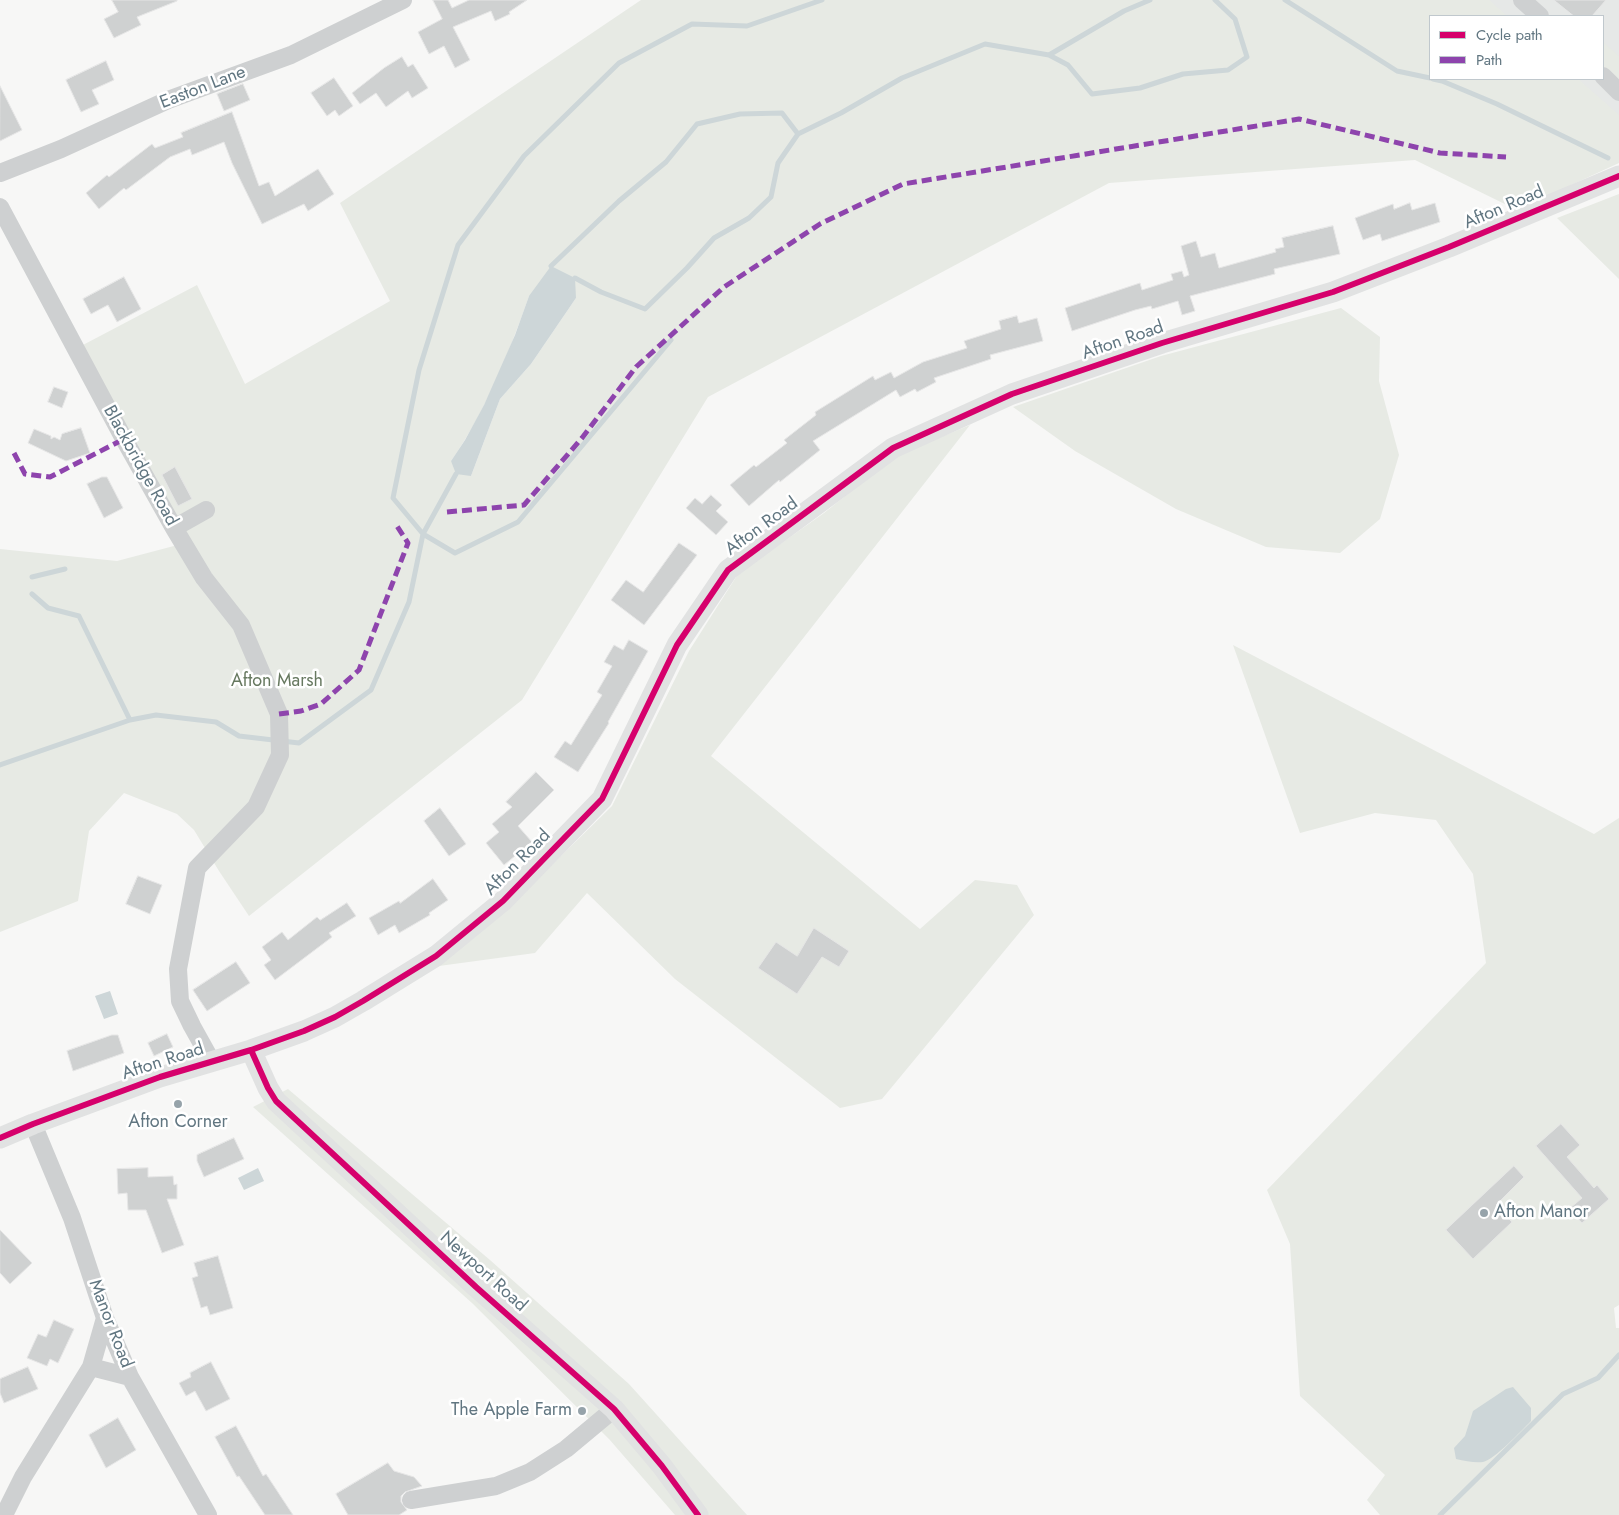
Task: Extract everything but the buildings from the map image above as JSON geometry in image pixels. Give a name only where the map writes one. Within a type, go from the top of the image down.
[{"type":"main road","name":"Afton Road","points":[[0,1138],[160,1077],[251,1050],[304,1031],[335,1017],[436,956],[503,901],[602,799],[676,645],[728,570],[893,448],[1012,394],[1162,343],[1333,292],[1449,247],[1619,176]]},
{"type":"main road","name":"Newport Road","points":[[251,1050],[276,1102],[476,1287],[614,1409],[662,1466],[698,1515]]},
{"type":"street","name":"Easton Lane","points":[[0,173],[61,149],[168,100],[291,55],[404,0]]},
{"type":"street","points":[[1522,0],[1539,15]]},
{"type":"street","points":[[1604,77],[1619,92]]},
{"type":"street","name":"Blackbridge Road","points":[[0,207],[174,528],[204,578],[241,625],[279,714],[280,755],[256,806],[197,868],[178,969],[180,1001],[212,1062]]},
{"type":"street","points":[[174,528],[206,510]]},
{"type":"street","name":"Manor Road","points":[[33,1124],[72,1218],[105,1318],[130,1377],[208,1515]]},
{"type":"street","points":[[1,1515],[6,1510],[23,1477],[91,1367],[105,1318]]},
{"type":"street","points":[[91,1367],[130,1377]]},
{"type":"street","points":[[411,1500],[496,1486],[530,1472],[566,1449],[614,1409]]},
{"type":"shaded area","points":[[1488,0],[1619,0],[1619,116],[1578,80],[1604,80],[1604,15],[1505,15]]},
{"type":"shaded area","points":[[551,266],[575,278],[576,298],[531,364],[500,399],[471,476],[456,474],[451,461],[484,405],[515,335],[529,296]]},
{"type":"shaded area","points":[[110,991],[118,1014],[104,1019],[95,996]]},
{"type":"shaded area","points":[[258,1168],[264,1181],[244,1190],[238,1178]]},
{"type":"shaded area","points":[[1513,1387],[1531,1408],[1531,1421],[1508,1444],[1488,1460],[1477,1462],[1456,1459],[1454,1448],[1465,1436],[1473,1411],[1506,1389]]},
{"type":"green space","name":"Afton Marsh","points":[[641,0],[1489,0],[1506,15],[1429,15],[1429,80],[1579,80],[1619,115],[1619,163],[1517,210],[1415,160],[1109,183],[708,397],[522,700],[249,916],[194,830],[177,814],[124,793],[89,831],[78,901],[0,932],[0,549],[117,561],[189,542],[81,346],[197,285],[245,384],[390,301],[340,203]],"holes":[[[529,296],[576,298],[531,364],[500,399],[471,476],[451,461],[464,442],[496,381]]]},
{"type":"green space","points":[[1604,43],[1619,56],[1619,83],[1604,68]]},
{"type":"green space","points":[[1619,194],[1619,279],[1557,218]]},
{"type":"green space","points":[[1341,308],[1380,337],[1379,381],[1399,455],[1380,519],[1340,553],[1266,547],[1176,509],[1075,451],[1013,407],[1161,356]]},
{"type":"green space","points":[[970,425],[711,756],[920,929],[975,880],[1017,885],[1034,915],[882,1099],[840,1108],[675,979],[587,893],[535,953],[439,966],[507,909],[612,806],[689,651],[738,574],[824,513],[895,456]]},
{"type":"green space","points":[[1233,645],[1594,834],[1619,818],[1619,1305],[1614,1308],[1616,1328],[1619,1328],[1619,1515],[1380,1515],[1367,1500],[1385,1475],[1300,1396],[1290,1244],[1267,1190],[1486,963],[1473,874],[1436,820],[1375,813],[1300,833]]},
{"type":"green space","points":[[288,1089],[490,1260],[629,1384],[747,1515],[675,1515],[609,1439],[472,1303],[253,1107]]},
{"type":"waterway","points":[[671,340],[518,522],[455,553],[423,534],[393,498],[419,370],[458,245],[524,156],[619,63],[692,24],[747,26],[822,0]]},
{"type":"waterway","points":[[1049,55],[1124,11],[1150,0]]},
{"type":"waterway","points":[[575,278],[601,292],[645,309],[687,268],[714,238],[749,218],[771,197],[778,163],[798,134],[841,113],[902,78],[985,44],[1049,55],[1068,65],[1092,94],[1140,88],[1183,74],[1228,70],[1247,57],[1235,19],[1215,0]]},
{"type":"waterway","points":[[1285,0],[1397,71],[1429,78]]},
{"type":"waterway","points":[[1438,80],[1497,104],[1608,158]]},
{"type":"waterway","points":[[551,266],[619,201],[666,162],[697,124],[740,114],[782,113],[798,134]]},
{"type":"waterway","points":[[0,765],[130,720],[156,715],[216,722],[239,736],[299,743],[371,690],[409,602],[423,534],[456,474]]},
{"type":"waterway","points":[[32,577],[65,569]]},
{"type":"waterway","points":[[32,594],[48,608],[79,616],[130,720]]},
{"type":"waterway","points":[[1440,1515],[1563,1394],[1598,1378],[1619,1355]]},
{"type":"marked path","points":[[447,512],[524,505],[582,438],[636,367],[724,287],[820,224],[903,184],[1299,119],[1440,153],[1506,157]]},
{"type":"marked path","points":[[14,453],[25,474],[50,477],[124,439]]},
{"type":"marked path","points":[[279,714],[301,711],[321,704],[359,670],[408,543],[395,523]]},
{"type":"cycle path","points":[[0,1138],[160,1077],[251,1050],[304,1031],[335,1017],[436,956],[503,901],[602,799],[677,645],[728,570],[893,448],[1012,394],[1162,343],[1333,292],[1449,247],[1619,176]]},
{"type":"cycle path","points":[[251,1050],[276,1101],[476,1287],[614,1409],[662,1466],[698,1515]]},
{"type":"place","name":"Afton Corner","points":[[178,1104]]},
{"type":"place","name":"Afton Manor","points":[[1484,1213]]},
{"type":"place","name":"The Apple Farm","points":[[582,1411]]}]
